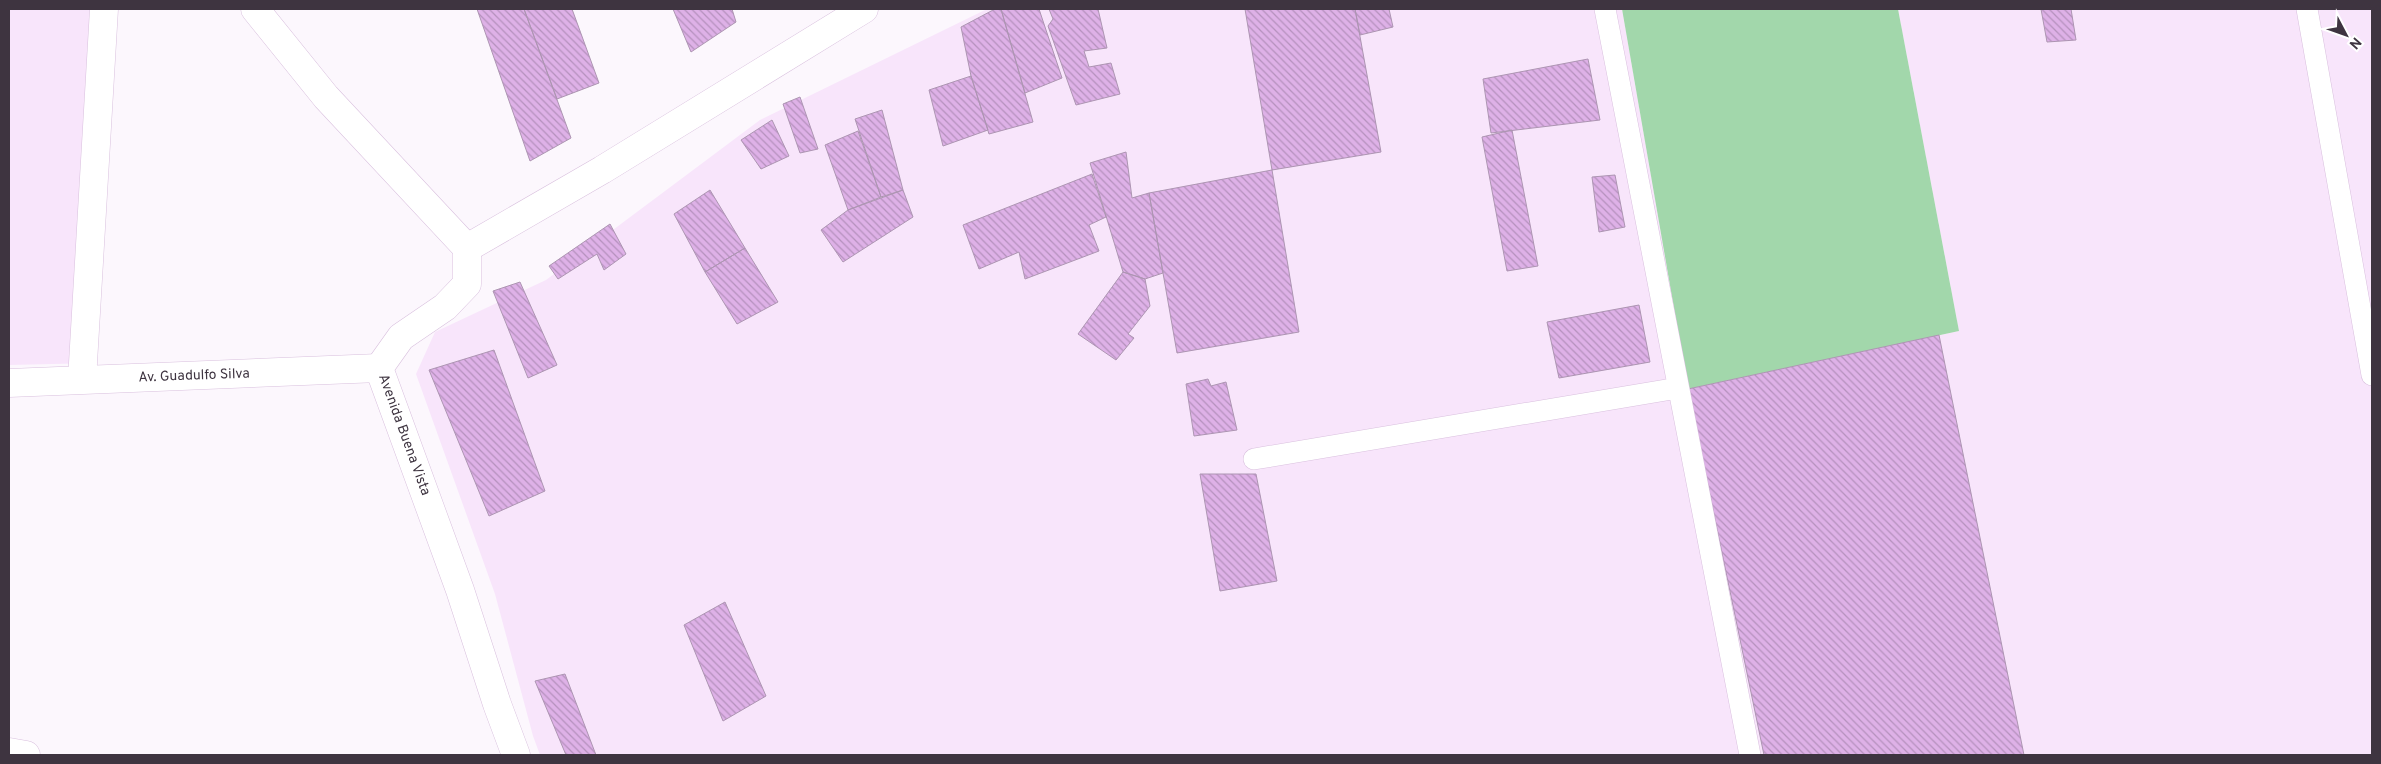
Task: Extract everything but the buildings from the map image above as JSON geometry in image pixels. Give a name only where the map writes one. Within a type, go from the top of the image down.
[{"type":"street","points":[[82,380],[104,9]]},
{"type":"street","points":[[255,9],[326,98],[467,248],[602,170],[864,9]]},
{"type":"street","name":"Avenida Buena Vista","points":[[467,248],[467,284],[445,307],[401,336],[379,368],[460,590],[497,704],[516,755]]},
{"type":"street","name":"Av. Guadulfo Silva","points":[[9,383],[379,368]]},
{"type":"street","points":[[9,752],[26,755]]},
{"type":"lane","points":[[1605,9],[1750,755]]},
{"type":"lane","points":[[2307,9],[2372,375]]},
{"type":"lane","points":[[1254,459],[1678,388]]},
{"type":"shaded area","points":[[9,9],[112,9],[97,363],[9,365]]},
{"type":"shaded area","points":[[987,9],[1622,9],[1688,389],[1959,331],[1898,9],[2372,9],[2372,755],[540,755],[533,736],[495,594],[416,374],[435,332],[546,280],[760,120]]},
{"type":"green space","points":[[1622,9],[1898,9],[1959,331],[1688,389]]}]
